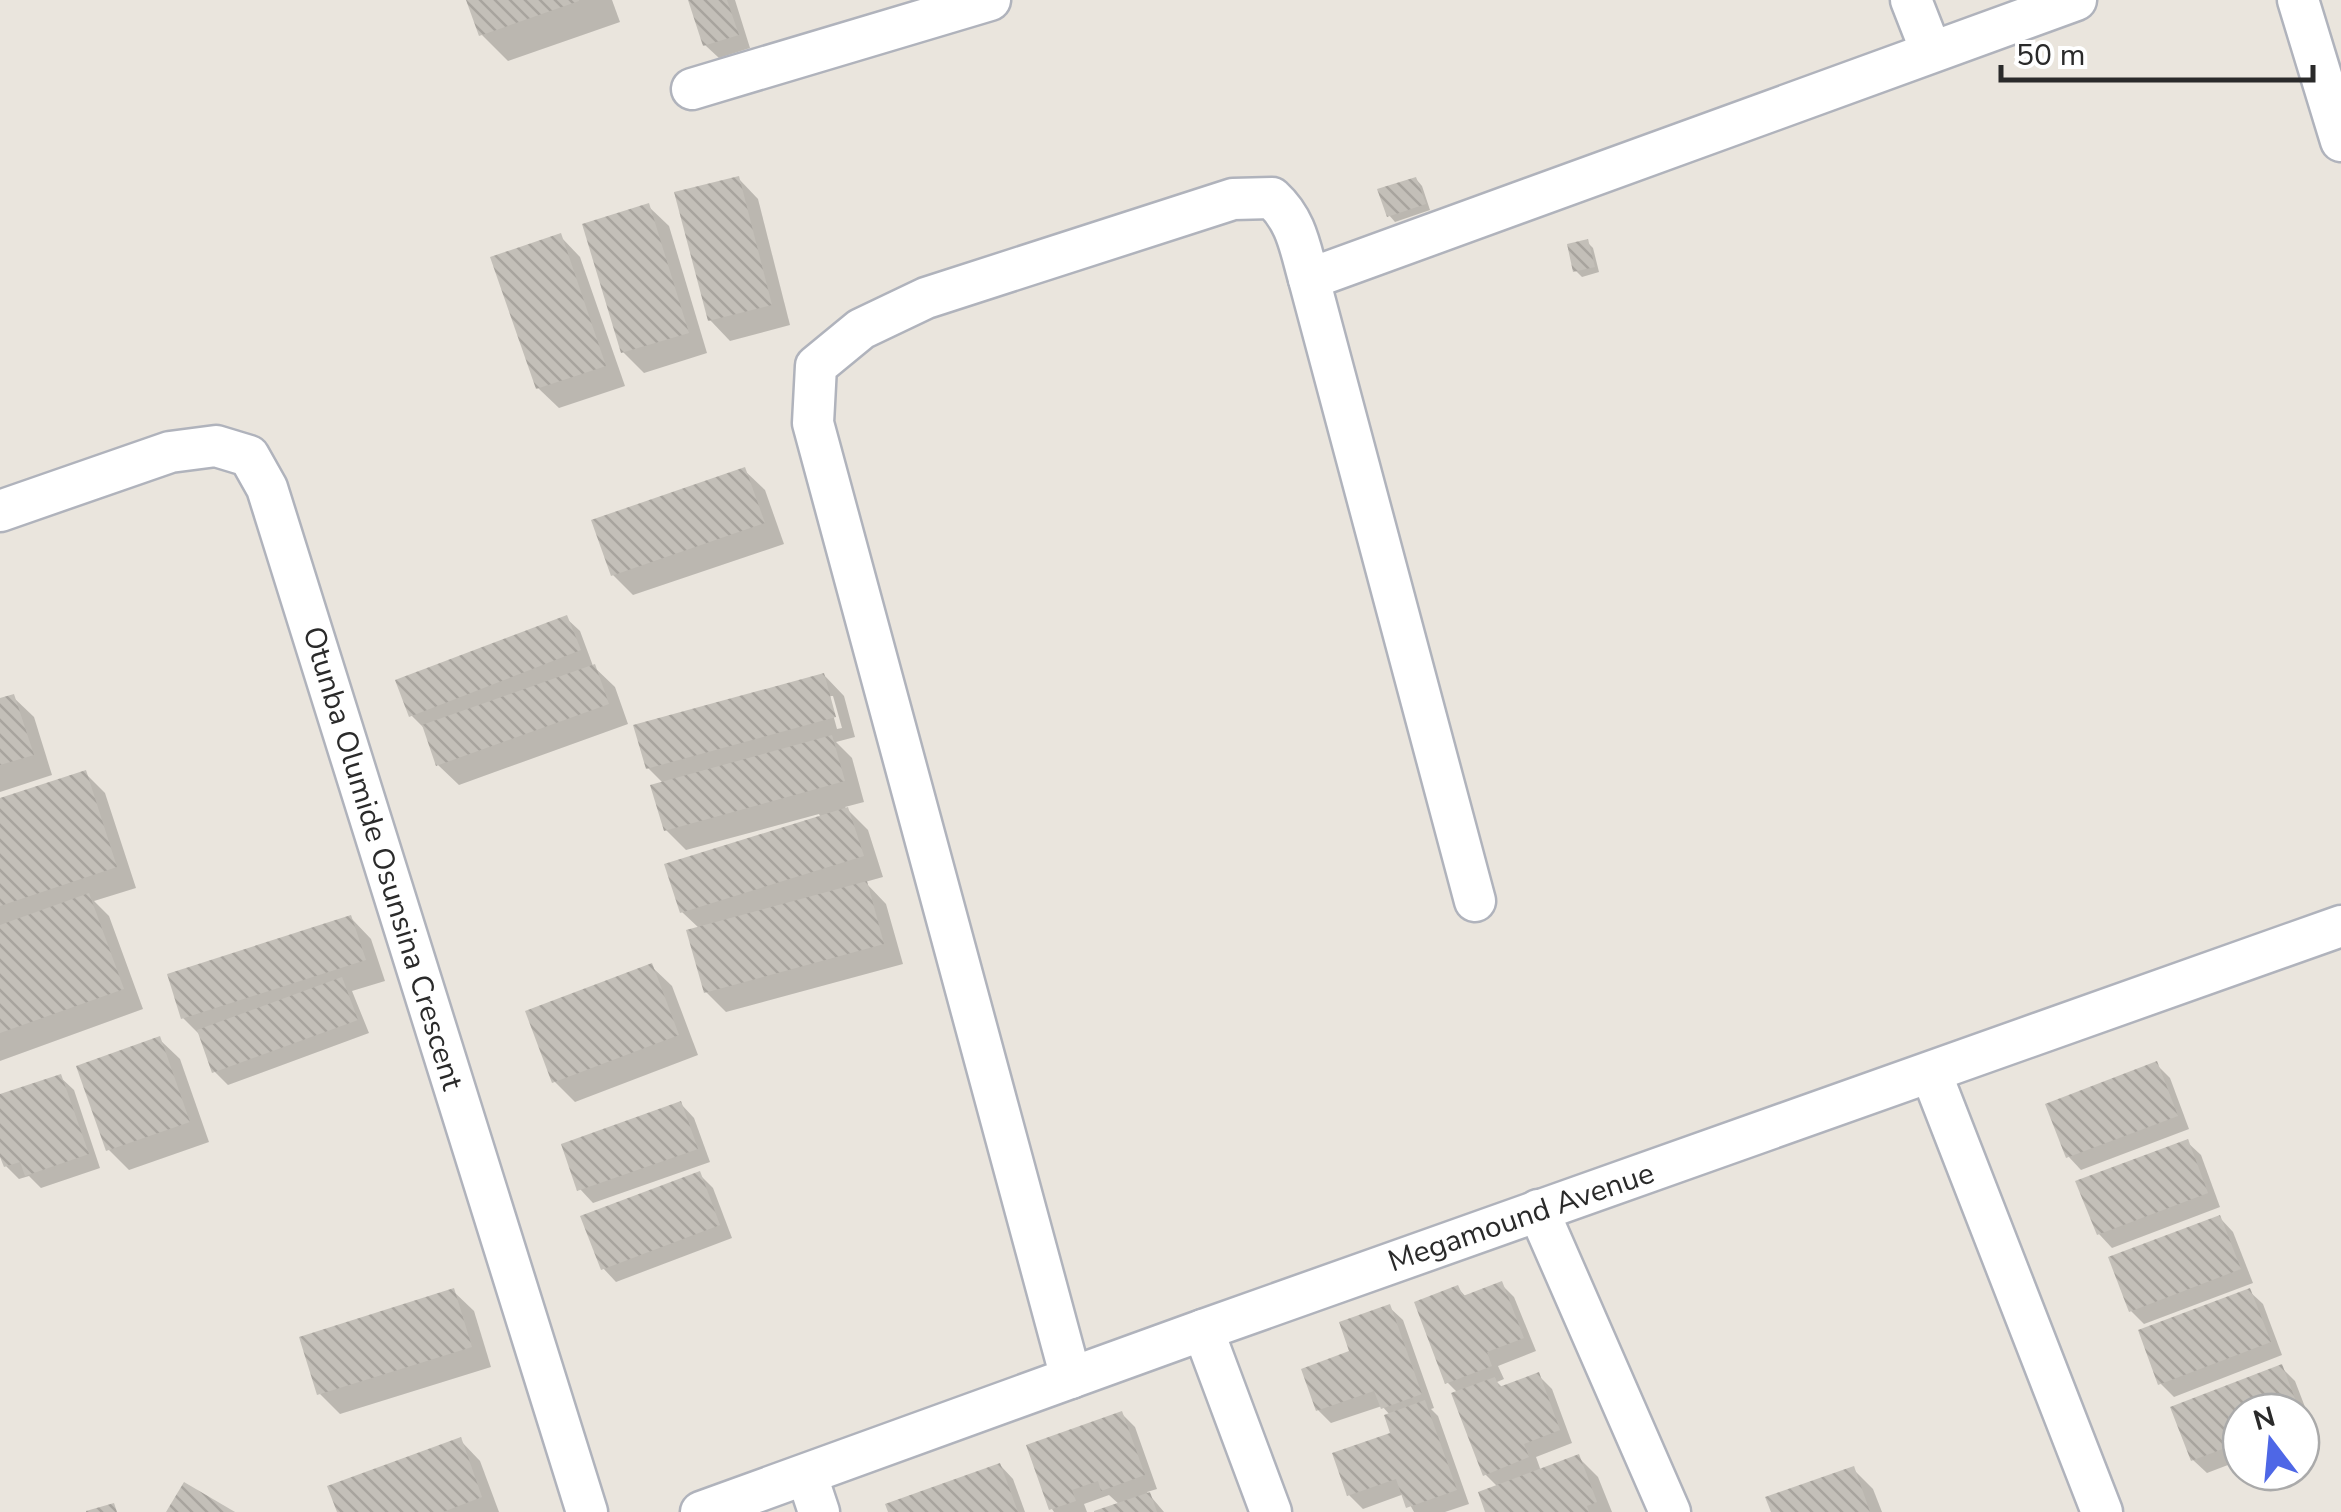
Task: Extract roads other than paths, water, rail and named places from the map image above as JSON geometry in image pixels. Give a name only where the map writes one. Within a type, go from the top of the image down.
[{"type":"street","points":[[692,89],[990,0]]},
{"type":"street","points":[[1911,0],[1931,51]]},
{"type":"street","points":[[1310,279],[2076,0]]},
{"type":"street","points":[[2298,0],[2341,140]]},
{"type":"street","points":[[1070,1378],[812,423],[816,366],[861,328],[926,298],[1233,199],[1272,198],[1288,212],[1298,234],[1476,901]]},
{"type":"street","name":"Otunba Olumide Osunsina Crescent","points":[[0,511],[170,452],[216,446],[249,456],[267,488],[587,1512]]},
{"type":"street","name":"Megamound Avenue","points":[[702,1512],[813,1494],[1070,1378],[1538,1210],[2339,933]]},
{"type":"street","points":[[1930,1074],[2102,1512]]},
{"type":"street","points":[[1538,1210],[1670,1512]]},
{"type":"street","points":[[1203,1330],[1271,1512]]}]
